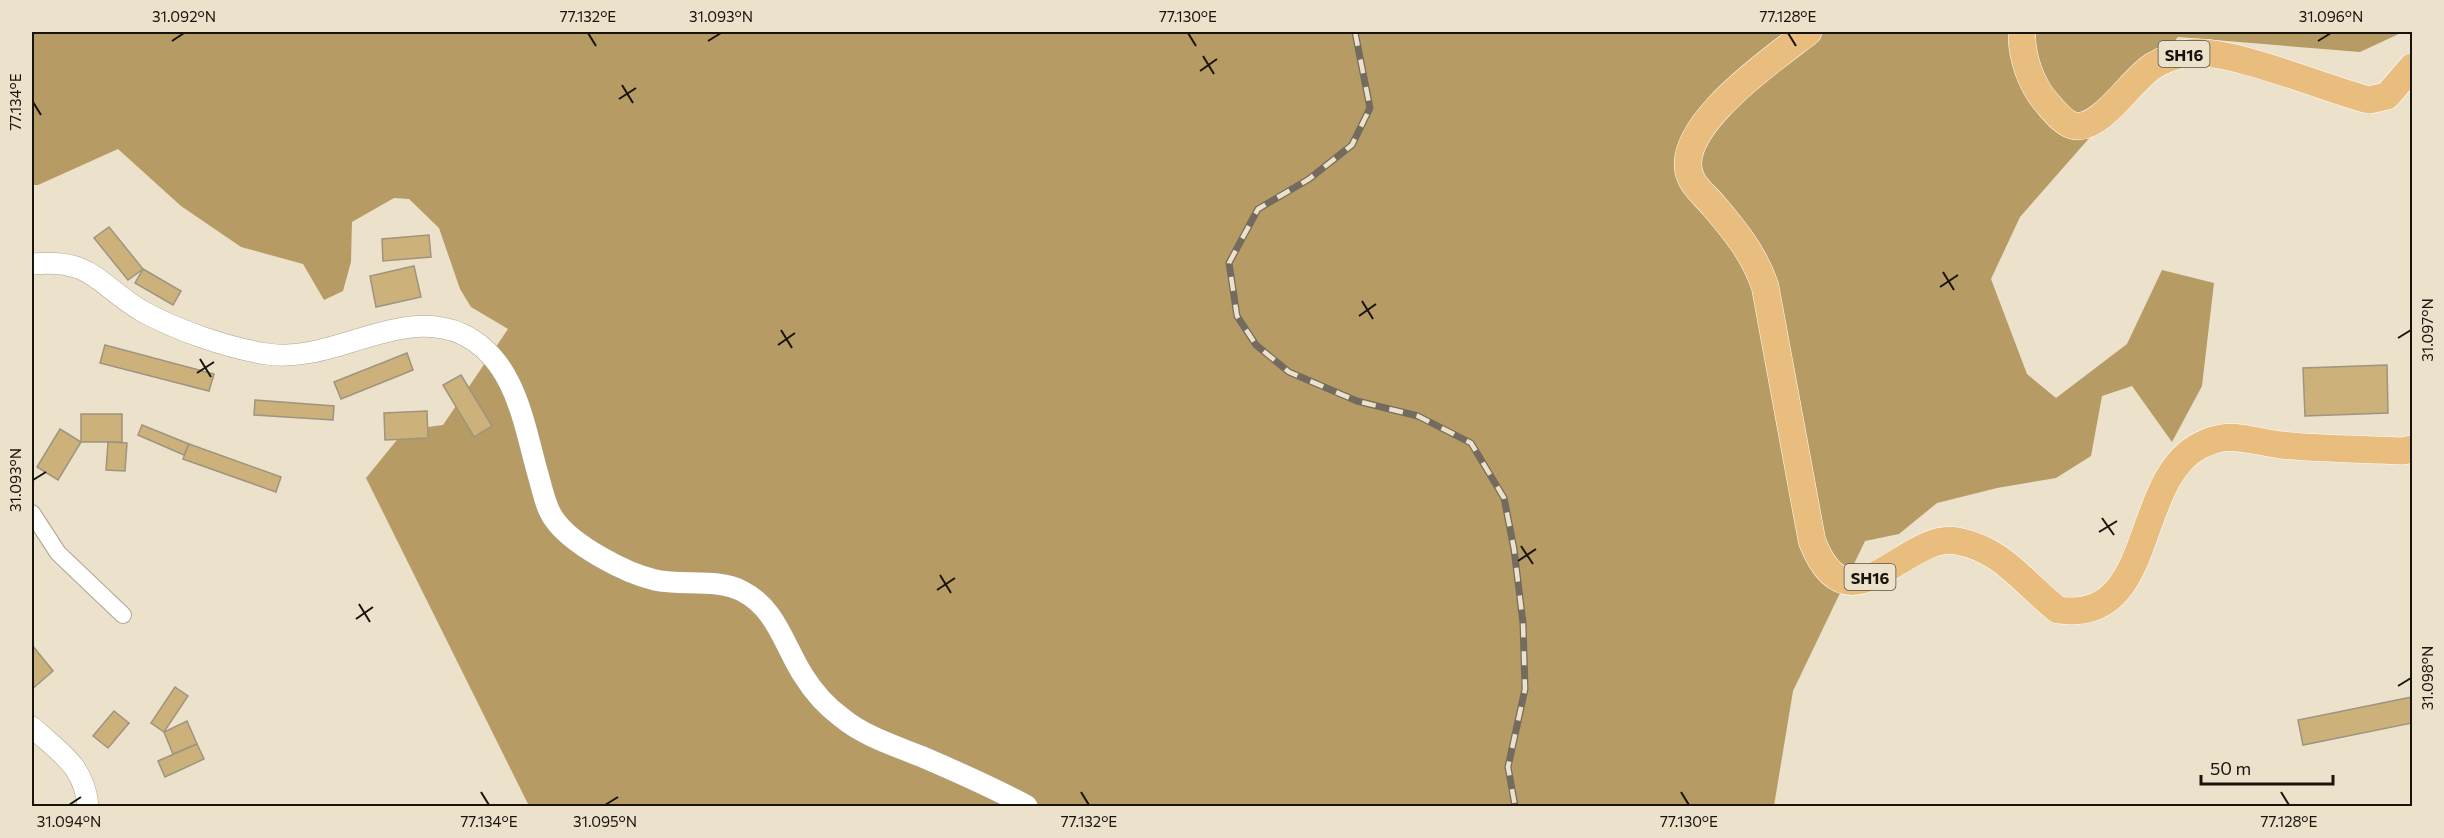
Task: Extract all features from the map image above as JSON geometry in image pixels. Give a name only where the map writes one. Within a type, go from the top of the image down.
[{"type":"main road","name":"SH16","points":[[1808,32],[1743,82],[1692,139],[1688,159],[1693,182],[1745,242],[1758,265],[1765,286],[1812,541],[1817,555],[1832,574],[1841,580],[1866,579],[1926,548],[1943,541],[1955,540],[2000,557],[2058,610],[2085,611],[2101,605],[2124,583],[2166,481],[2182,461],[2199,446],[2224,438],[2283,445],[2403,451],[2412,449]]},
{"type":"main road","name":"SH16","points":[[2022,32],[2026,64],[2041,96],[2059,116],[2074,126],[2085,125],[2098,118],[2154,65],[2188,53],[2234,59],[2369,100],[2387,96],[2412,67]]},
{"type":"street","points":[[32,264],[68,263],[84,269],[143,311],[231,347],[268,354],[291,356],[319,352],[404,328],[436,326],[463,335],[484,349],[501,367],[514,389],[544,496],[555,520],[573,539],[597,556],[654,580],[738,589],[761,602],[776,624],[804,676],[821,699],[841,717],[864,733],[983,783],[1027,807]]},
{"type":"street","points":[[32,513],[58,553],[123,615]]},
{"type":"street","points":[[32,727],[78,770],[86,786],[88,807]]},
{"type":"shaded area","points":[[32,32],[2403,32],[2360,52],[2178,37],[2020,217],[1991,279],[2027,374],[2056,398],[2127,344],[2162,270],[2214,283],[2202,386],[2172,442],[2132,386],[2102,396],[2091,456],[2056,478],[1997,488],[1937,503],[1899,534],[1865,541],[1793,691],[1774,806],[529,806],[366,478],[405,430],[443,425],[508,329],[471,307],[460,289],[439,228],[409,199],[394,198],[352,222],[351,262],[343,291],[324,300],[303,264],[241,247],[181,206],[118,149],[38,185],[32,185]]},
{"type":"building","points":[[109,227],[143,269],[128,280],[94,238]]},
{"type":"building","points":[[429,235],[431,257],[383,261],[382,239]]},
{"type":"building","points":[[414,266],[421,297],[376,307],[370,276]]},
{"type":"building","points":[[143,269],[181,291],[173,305],[135,283]]},
{"type":"building","points":[[105,345],[214,374],[209,391],[100,363]]},
{"type":"building","points":[[407,353],[413,370],[341,399],[334,382]]},
{"type":"building","points":[[2387,365],[2388,413],[2305,416],[2303,368]]},
{"type":"building","points":[[461,375],[492,426],[474,437],[443,385]]},
{"type":"building","points":[[255,400],[334,406],[333,420],[254,415]]},
{"type":"building","points":[[427,411],[428,438],[385,440],[384,413]]},
{"type":"building","points":[[81,414],[122,414],[122,442],[81,442]]},
{"type":"building","points":[[142,425],[189,444],[184,455],[138,435]]},
{"type":"building","points":[[60,429],[81,442],[58,480],[37,467]]},
{"type":"building","points":[[108,442],[127,443],[125,471],[106,470]]},
{"type":"building","points":[[189,444],[281,477],[276,492],[183,459]]},
{"type":"building","points":[[32,645],[53,671],[32,689]]},
{"type":"building","points":[[175,687],[188,696],[164,732],[151,723]]},
{"type":"building","points":[[2412,697],[2412,723],[2303,745],[2298,720]]},
{"type":"building","points":[[114,711],[129,723],[108,748],[93,736]]},
{"type":"building","points":[[187,721],[197,744],[173,754],[164,732]]},
{"type":"building","points":[[197,744],[204,759],[165,777],[158,761]]},
{"type":"railway","points":[[1355,32],[1370,108],[1352,145],[1309,179],[1258,209],[1229,263],[1237,316],[1256,345],[1289,372],[1357,401],[1418,416],[1471,443],[1504,498],[1514,549],[1523,623],[1525,689],[1508,767],[1515,806]]}]
